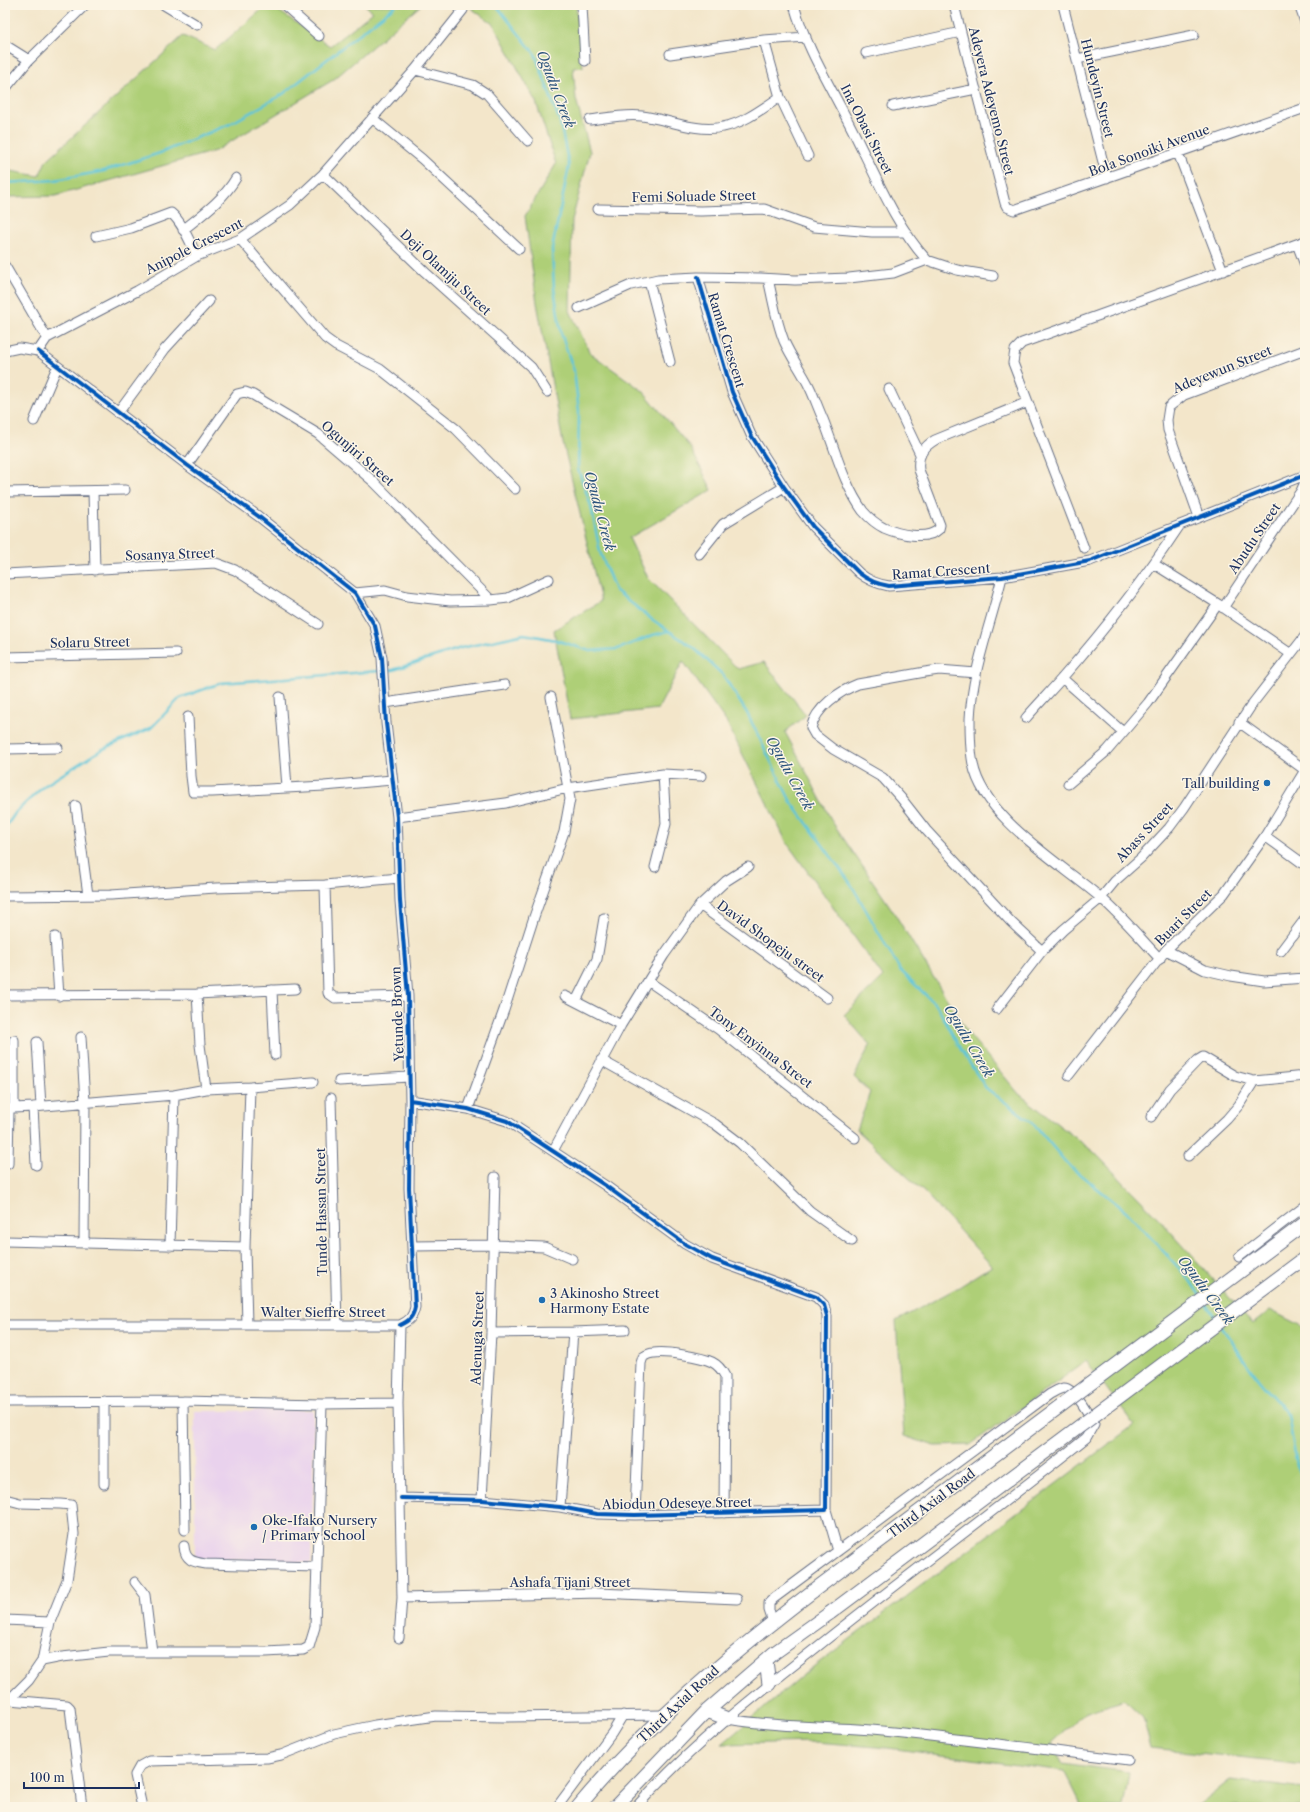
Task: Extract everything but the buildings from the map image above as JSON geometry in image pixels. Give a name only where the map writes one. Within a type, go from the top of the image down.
[{"type":"highway","name":"Third Axial Road","points":[[578,1807],[642,1736],[664,1715],[702,1680],[773,1622],[1305,1223]]},
{"type":"highway","name":"Third Axial Road","points":[[615,1807],[707,1712],[766,1661],[1305,1258]]},
{"type":"highway","points":[[766,1661],[769,1684]]},
{"type":"highway","points":[[707,1712],[728,1719]]},
{"type":"street","points":[[5,89],[29,60],[85,5]]},
{"type":"street","points":[[164,5],[197,25]]},
{"type":"street","points":[[284,5],[319,36]]},
{"type":"street","points":[[582,5],[585,60]]},
{"type":"street","name":"Ina Obasi Street","points":[[794,5],[806,37],[906,232],[914,246],[927,260]]},
{"type":"street","name":"Adeyera Adeyemo Street","points":[[954,5],[1005,203]]},
{"type":"street","name":"Hundeyin Street","points":[[1063,5],[1107,178]]},
{"type":"street","points":[[1299,5],[1305,22]]},
{"type":"street","name":"Anipole Crescent","points":[[38,351],[47,338],[197,256],[240,239],[290,205],[323,174],[415,70],[464,10]]},
{"type":"street","points":[[866,53],[961,32]]},
{"type":"street","points":[[1077,59],[1194,35]]},
{"type":"street","points":[[670,54],[764,40],[806,37]]},
{"type":"street","points":[[764,40],[780,97],[808,156]]},
{"type":"street","points":[[5,45],[29,60]]},
{"type":"street","points":[[415,70],[473,85],[488,94],[528,141]]},
{"type":"street","points":[[893,106],[976,89]]},
{"type":"street","points":[[590,120],[642,116],[691,127],[722,128],[748,118],[780,97]]},
{"type":"street","name":"Bola Sonoiki Avenue","points":[[1005,203],[1010,209],[1019,210],[1305,108]]},
{"type":"street","points":[[372,118],[422,159],[519,249]]},
{"type":"street","points":[[1178,154],[1223,271]]},
{"type":"street","name":"Deji Olamiju Street","points":[[323,174],[425,272],[531,367],[547,392]]},
{"type":"street","points":[[183,230],[218,202],[229,190],[236,178]]},
{"type":"street","name":"Femi Soluade Street","points":[[598,210],[701,211],[764,209],[814,227],[872,232],[906,232]]},
{"type":"street","points":[[96,236],[131,228],[171,214],[175,216],[197,256]]},
{"type":"street","points":[[240,239],[325,338],[336,346],[380,369],[456,428],[515,489]]},
{"type":"street","points":[[1084,548],[1013,363],[1015,350],[1018,346],[1301,243],[1305,265]]},
{"type":"street","points":[[579,308],[606,295],[649,281],[698,277],[816,280],[893,273],[927,260],[958,270],[993,276]]},
{"type":"street","points":[[5,266],[47,338]]},
{"type":"street","name":"Ramat Crescent","points":[[698,277],[732,392],[751,435],[784,487],[813,527],[859,573],[867,580],[877,584],[889,586],[1002,577],[1090,561],[1305,475]]},
{"type":"street","points":[[768,279],[777,321],[786,346],[792,359],[810,387],[856,501],[874,522],[897,532],[914,535],[930,535],[939,529],[940,525],[919,470],[918,463],[920,454],[927,444],[1028,402]]},
{"type":"street","points":[[649,281],[670,362]]},
{"type":"street","points":[[118,413],[165,349],[208,301]]},
{"type":"street","points":[[5,351],[19,348],[38,351],[187,465],[258,516],[355,593],[385,590],[407,596],[450,601],[491,600],[508,598],[549,579]]},
{"type":"street","name":"Adeyewun Street","points":[[1199,517],[1168,430],[1166,420],[1169,407],[1184,396],[1305,350]]},
{"type":"street","points":[[34,421],[57,367]]},
{"type":"street","points":[[889,388],[920,454]]},
{"type":"street","name":"Ogunjiri Street","points":[[187,465],[237,394],[245,392],[253,395],[318,434],[374,482],[491,600]]},
{"type":"street","name":"Abudu Street","points":[[1068,784],[1107,751],[1148,703],[1221,606],[1302,491],[1305,482]]},
{"type":"street","points":[[699,554],[723,524],[784,487]]},
{"type":"street","points":[[5,492],[125,490]]},
{"type":"street","points":[[93,491],[95,570]]},
{"type":"street","points":[[1026,718],[1062,678],[1154,564],[1180,525]]},
{"type":"street","name":"Sosanya Street","points":[[5,574],[216,564],[235,570],[318,624]]},
{"type":"street","points":[[1154,564],[1221,606],[1291,654]]},
{"type":"street","points":[[1002,577],[976,673],[970,719],[973,764],[978,781],[987,796],[1032,844],[1101,898],[1160,959]]},
{"type":"street","name":"Yetunde Brown","points":[[355,593],[375,626],[382,658],[392,780],[397,817],[399,878],[408,996],[410,1100],[409,1188],[415,1307],[413,1315],[408,1321],[400,1325]]},
{"type":"street","name":"Abass Street","points":[[997,1009],[1042,951],[1063,930],[1101,898],[1115,881],[1141,858],[1169,828],[1184,808],[1239,722],[1305,636]]},
{"type":"street","name":"Solaru Street","points":[[5,656],[176,653]]},
{"type":"street","points":[[976,673],[939,670],[858,684],[848,688],[816,714],[811,728],[815,735],[830,746],[883,778],[926,830],[1011,922],[1042,951]]},
{"type":"street","points":[[1062,678],[1123,732]]},
{"type":"street","points":[[385,699],[505,685]]},
{"type":"street","points":[[280,697],[287,787]]},
{"type":"street","points":[[468,1108],[504,1010],[534,917],[564,832],[570,799],[550,697]]},
{"type":"street","points":[[188,717],[193,792],[392,780]]},
{"type":"street","points":[[1239,722],[1305,770]]},
{"type":"street","points":[[5,749],[58,748]]},
{"type":"street","name":"Buari Street","points":[[1069,1075],[1166,950],[1224,894],[1265,836],[1305,770]]},
{"type":"street","points":[[655,867],[666,831],[663,774]]},
{"type":"street","points":[[397,817],[506,803],[568,788],[663,774],[701,776]]},
{"type":"street","points":[[76,806],[88,895]]},
{"type":"street","points":[[1265,836],[1305,865]]},
{"type":"street","points":[[553,1151],[620,1025],[664,955],[700,905],[726,881],[748,867]]},
{"type":"street","points":[[5,896],[186,892],[232,888],[325,885],[399,878]]},
{"type":"street","points":[[325,885],[328,993],[335,998],[408,996]]},
{"type":"street","name":"David Shopeju street","points":[[700,905],[827,998]]},
{"type":"street","points":[[576,1001],[597,959],[604,918]]},
{"type":"street","points":[[1281,951],[1305,919]]},
{"type":"street","points":[[55,937],[59,996]]},
{"type":"street","points":[[1166,950],[1205,970],[1231,976],[1264,981],[1305,978]]},
{"type":"street","name":"Tony Enyinna Street","points":[[648,981],[718,1029],[854,1138]]},
{"type":"street","points":[[5,995],[59,996],[197,994],[295,989]]},
{"type":"street","points":[[272,990],[275,1055]]},
{"type":"street","points":[[197,994],[200,1045],[206,1089]]},
{"type":"street","points":[[565,996],[620,1025]]},
{"type":"street","points":[[81,1037],[85,1102],[84,1243]]},
{"type":"street","points":[[8,1164],[9,1109],[14,1040]]},
{"type":"street","points":[[36,1165],[37,1042]]},
{"type":"street","points":[[1151,1117],[1170,1089],[1198,1060],[1203,1057],[1235,1076],[1254,1081],[1305,1076]]},
{"type":"street","points":[[601,1060],[721,1129],[740,1143],[810,1211],[852,1241]]},
{"type":"street","points":[[339,1081],[409,1077]]},
{"type":"street","points":[[1188,1156],[1227,1119],[1239,1105],[1254,1081]]},
{"type":"street","points":[[9,1109],[174,1095],[206,1089],[250,1088],[313,1082]]},
{"type":"street","points":[[247,1325],[245,1247],[250,1088]]},
{"type":"street","points":[[170,1246],[174,1095]]},
{"type":"street","name":"Tunde Hassan Street","points":[[331,1098],[337,1325]]},
{"type":"street","points":[[410,1100],[468,1108],[507,1122],[606,1186],[685,1244],[712,1259],[816,1297],[824,1305],[826,1316],[828,1382],[826,1510],[838,1551]]},
{"type":"street","name":"Adenuga Street","points":[[482,1500],[492,1333],[494,1177]]},
{"type":"street","points":[[1239,1257],[1305,1206]]},
{"type":"street","points":[[5,1241],[245,1247]]},
{"type":"street","points":[[413,1246],[493,1245],[544,1247],[572,1259]]},
{"type":"street","name":"Walter Sieffre Street","points":[[5,1325],[400,1325],[398,1403],[402,1598],[399,1638]]},
{"type":"street","points":[[492,1333],[625,1330]]},
{"type":"street","points":[[560,1507],[573,1332]]},
{"type":"street","points":[[635,1515],[641,1363],[643,1357],[656,1352],[694,1357],[712,1362],[721,1369],[726,1376],[724,1512]]},
{"type":"street","points":[[636,1807],[668,1772],[769,1684],[895,1585],[1004,1504],[1086,1438],[1094,1424],[1089,1413],[1081,1402],[1068,1389],[1064,1388],[1050,1394],[769,1603],[769,1610],[773,1622]]},
{"type":"street","points":[[104,1401],[104,1484]]},
{"type":"street","points":[[5,1402],[183,1401],[322,1404],[398,1403]]},
{"type":"street","points":[[183,1401],[185,1530]]},
{"type":"street","points":[[42,1661],[62,1657],[109,1652],[266,1652],[303,1650],[309,1647],[315,1628],[322,1404]]},
{"type":"street","name":"Abiodun Odeseye Street","points":[[401,1498],[482,1500],[560,1507],[598,1514],[635,1515],[826,1510]]},
{"type":"street","points":[[5,1499],[20,1503],[71,1505],[74,1534],[67,1580],[50,1622],[42,1661],[29,1680],[8,1702]]},
{"type":"street","points":[[184,1546],[184,1554],[191,1561],[206,1564],[317,1567]]},
{"type":"street","points":[[135,1582],[145,1595],[152,1652]]},
{"type":"street","name":"Ashafa Tijani Street","points":[[402,1598],[599,1593],[738,1599]]},
{"type":"street","points":[[5,1620],[50,1622]]},
{"type":"street","points":[[8,1702],[67,1705],[70,1708],[82,1807]]},
{"type":"street","points":[[557,1807],[612,1733],[623,1715]]},
{"type":"street","points":[[142,1807],[135,1775],[140,1766],[149,1761],[267,1758],[286,1753],[334,1734],[375,1725],[436,1716],[506,1717],[664,1715]]},
{"type":"street","points":[[728,1719],[761,1725],[818,1726],[882,1731],[1128,1760]]},
{"type":"shaded area","points":[[313,1410],[311,1563],[195,1558],[195,1411]]},
{"type":"green space","points":[[267,5],[270,5],[330,46],[373,12],[365,5],[421,5],[333,80],[215,151],[55,196],[5,197],[5,170],[39,176],[46,161],[183,36],[215,50]]},
{"type":"green space","points":[[467,5],[576,5],[583,67],[573,68],[576,99],[590,152],[572,220],[570,311],[590,353],[643,391],[690,447],[712,490],[629,538],[648,578],[738,669],[764,662],[806,715],[785,732],[833,823],[893,911],[967,1032],[1019,1094],[1095,1153],[1161,1221],[1253,1324],[1270,1310],[1305,1328],[1305,1764],[1151,1748],[1143,1717],[1125,1700],[1084,1713],[1052,1743],[1062,1763],[1129,1772],[1123,1807],[1082,1807],[1064,1771],[888,1748],[816,1742],[722,1744],[809,1670],[1134,1425],[1086,1361],[970,1445],[935,1446],[904,1436],[896,1321],[959,1287],[992,1266],[925,1193],[857,1130],[870,1092],[854,1077],[870,1045],[844,1015],[883,977],[787,843],[727,723],[683,661],[658,709],[570,719],[554,630],[601,601],[563,443],[537,303],[525,216],[556,164],[536,102],[494,25]]},
{"type":"green space","points":[[1230,1780],[1305,1789],[1305,1807],[1196,1807]]},
{"type":"waterway","points":[[5,183],[55,180],[104,171],[160,153],[230,124],[283,94],[396,5]]},
{"type":"waterway","name":"Ogudu Creek","points":[[496,5],[535,54],[560,122],[569,166],[552,249],[554,288],[561,333],[574,371],[579,411],[578,469],[591,506],[600,552],[615,590],[650,618],[694,648],[723,675],[747,713],[790,800],[851,884],[900,970],[937,1006],[961,1050],[986,1088],[1033,1123],[1068,1165],[1126,1211],[1189,1279],[1201,1297]]},
{"type":"waterway","points":[[5,828],[16,812],[44,786],[101,750],[151,728],[180,698],[221,683],[393,670],[461,648],[524,634],[556,640],[590,651],[618,649],[653,635],[669,631]]},
{"type":"waterway","name":"Ogudu Creek","points":[[1205,1302],[1217,1320]]},
{"type":"waterway","name":"Ogudu Creek","points":[[1221,1326],[1257,1378],[1288,1415],[1297,1465],[1305,1486]]},
{"type":"cycle path","points":[[698,277],[732,392],[751,435],[784,487],[813,527],[859,573],[877,583],[889,586],[1002,577],[1090,561],[1305,475]]},
{"type":"cycle path","points":[[38,351],[187,465],[258,516],[355,593],[375,626],[382,658],[386,723],[397,817],[400,901],[408,996],[410,1100],[409,1188],[415,1307],[410,1318],[400,1325]]},
{"type":"cycle path","points":[[401,1498],[482,1500],[560,1507],[597,1514],[635,1515],[826,1510],[827,1316],[824,1305],[816,1297],[712,1259],[685,1244],[606,1186],[507,1121],[468,1109],[410,1100]]},
{"type":"place","name":"Tall building","points":[[1267,783]]},
{"type":"place","name":"3 Akinosho Street Harmony Estate","points":[[542,1300]]},
{"type":"place","name":"Oke-Ifako Nursery / Primary School","points":[[254,1527]]}]
